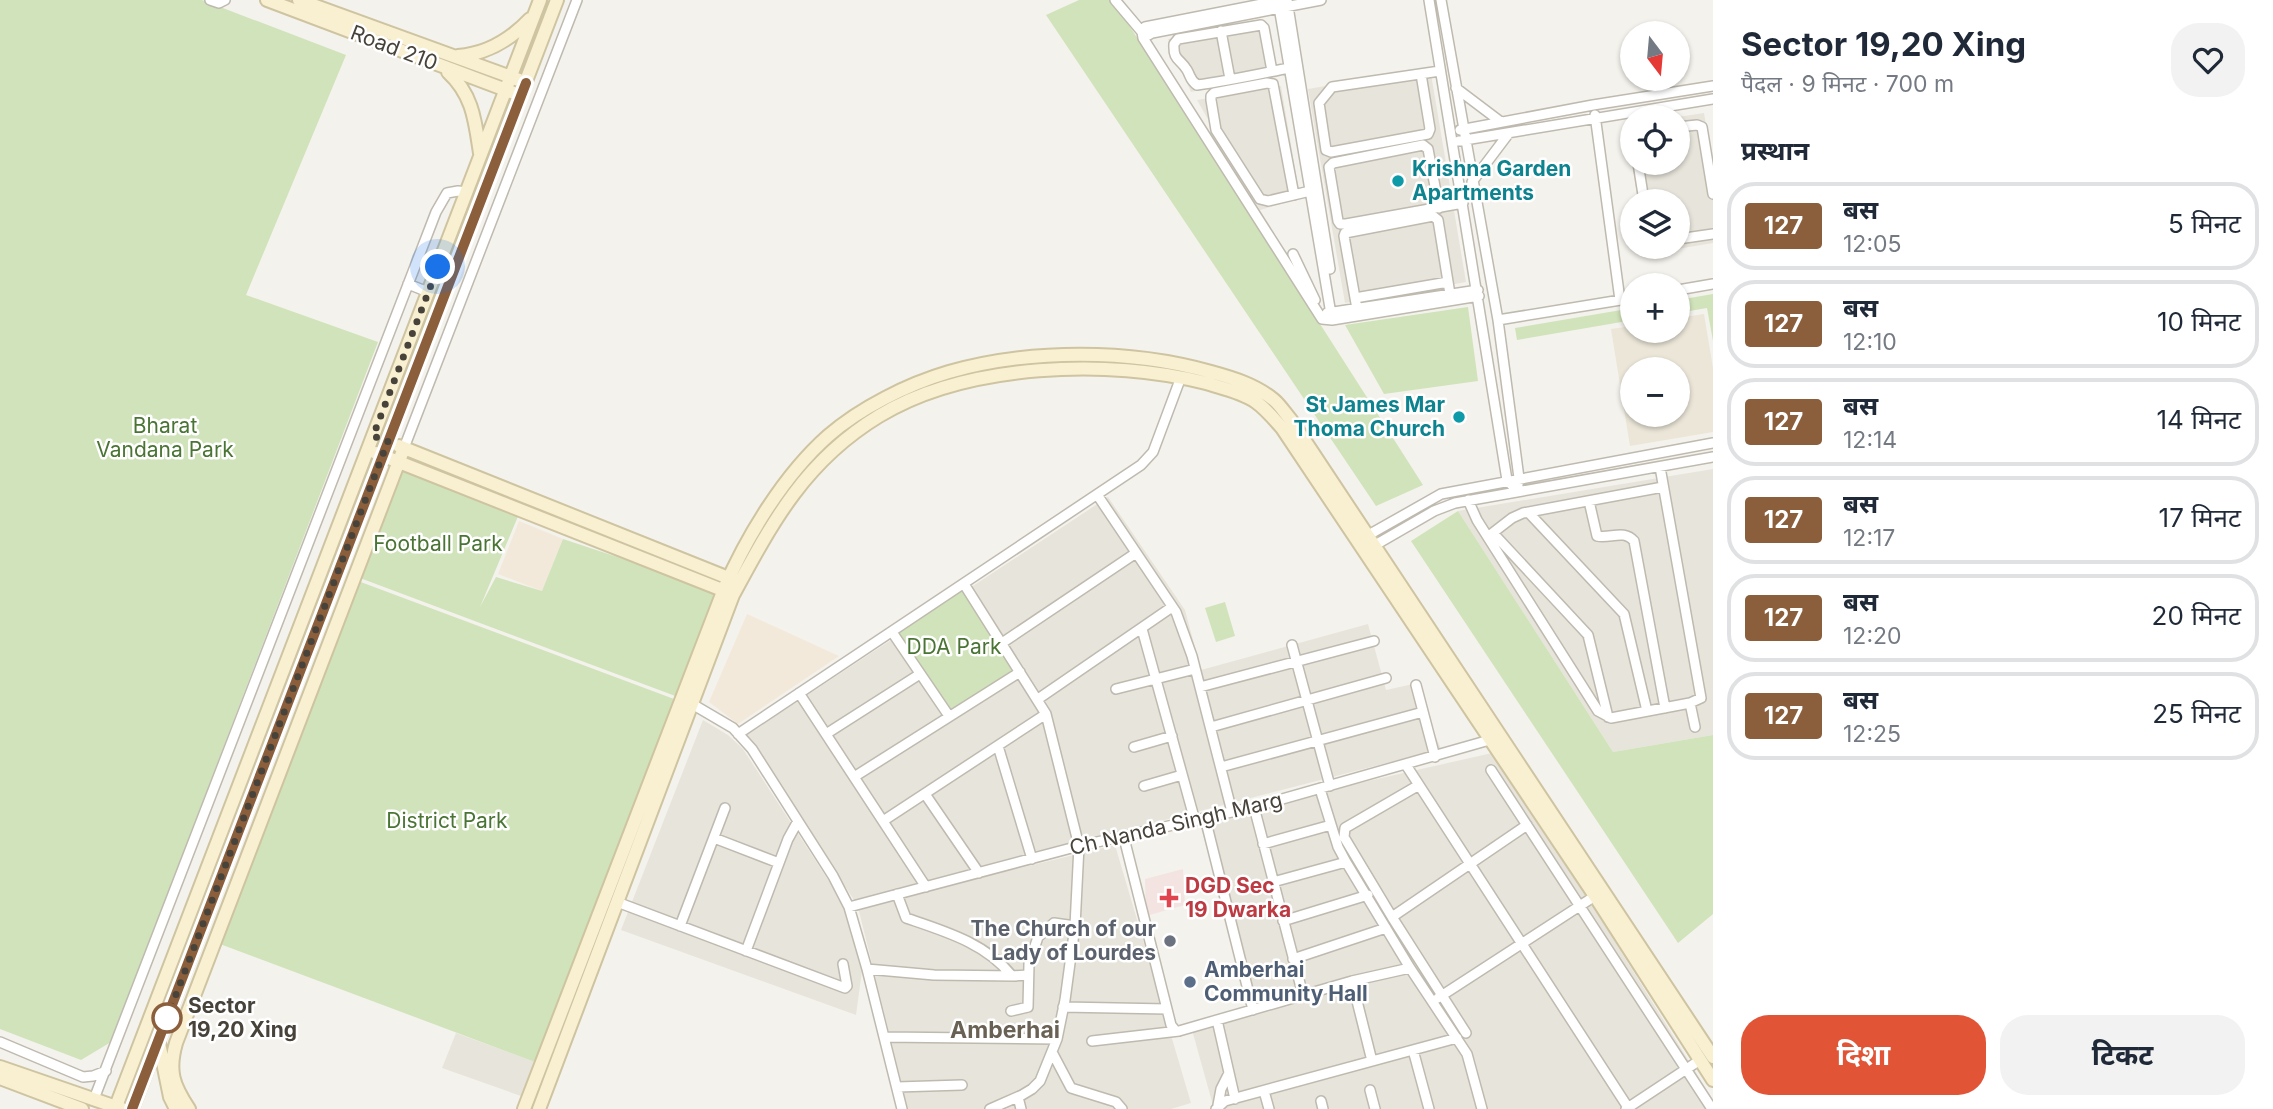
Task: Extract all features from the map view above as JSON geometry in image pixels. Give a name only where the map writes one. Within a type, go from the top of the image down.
[{"type":"street","points":[[209,0],[219,3],[225,0]]},
{"type":"street","name":"Road 210","points":[[267,0],[443,67],[523,89]]},
{"type":"street","name":"Road 210","points":[[299,0],[454,57],[508,84]]},
{"type":"street","points":[[0,1067],[117,1108],[540,0]]},
{"type":"street","points":[[132,1109],[557,0]]},
{"type":"street","points":[[189,1109],[179,1094],[171,1069],[176,1043],[577,0]]},
{"type":"street","points":[[1115,0],[1142,35],[1319,316],[1325,320],[1357,309],[1450,294],[1478,293]]},
{"type":"street","points":[[1142,35],[1283,3],[1321,0]]},
{"type":"street","points":[[1429,0],[1507,480],[1517,491]]},
{"type":"street","points":[[1441,0],[1498,320],[1520,478],[1517,491]]},
{"type":"street","points":[[1283,3],[1289,68],[1334,315]]},
{"type":"street","points":[[1283,3],[1323,227],[1334,315]]},
{"type":"street","points":[[454,57],[473,55],[511,37],[535,13]]},
{"type":"street","points":[[1272,71],[1264,28],[1261,25],[1175,41],[1176,58],[1187,68],[1194,84],[1203,84],[1289,68]]},
{"type":"street","points":[[1221,31],[1230,79]]},
{"type":"street","points":[[443,67],[467,93],[480,157]]},
{"type":"street","points":[[1421,74],[1430,129],[1428,134],[1331,152],[1326,150],[1319,103],[1332,87],[1440,71]]},
{"type":"street","points":[[1294,195],[1273,85],[1267,83],[1214,93],[1210,100],[1216,130],[1260,199],[1268,201],[1294,195],[1311,191]]},
{"type":"street","points":[[1463,135],[1501,122],[1713,86]]},
{"type":"street","points":[[1457,88],[1501,122]]},
{"type":"street","points":[[1676,105],[1713,99]]},
{"type":"street","points":[[1498,320],[1620,300],[1593,105]]},
{"type":"street","points":[[1451,137],[1620,117]]},
{"type":"street","points":[[1690,126],[1702,127],[1713,194]]},
{"type":"street","points":[[1472,182],[1509,132]]},
{"type":"street","points":[[1340,224],[1330,165],[1423,145],[1428,149],[1439,208]]},
{"type":"street","points":[[94,1099],[441,200],[447,192],[467,192]]},
{"type":"street","points":[[1323,227],[1463,203]]},
{"type":"street","points":[[1357,309],[1345,233],[1433,216],[1438,220],[1450,294]]},
{"type":"street","points":[[1690,237],[1713,234]]},
{"type":"street","points":[[1293,254],[1320,313],[1334,315],[1478,293]]},
{"type":"street","points":[[1355,299],[1448,282]]},
{"type":"street","points":[[408,284],[428,292]]},
{"type":"street","points":[[1690,288],[1713,284]]},
{"type":"street","points":[[524,1109],[732,586],[767,509],[798,467],[829,436],[874,405],[918,383],[950,372],[1031,358],[1080,356],[1159,367],[1181,377],[1230,390],[1254,400],[1282,428],[1366,543]]},
{"type":"street","points":[[1159,367],[1179,363],[1234,378],[1274,400],[1291,420],[1366,543],[1619,925],[1713,1057]]},
{"type":"street","points":[[738,734],[1098,496],[1147,460],[1153,452],[1181,377]]},
{"type":"street","points":[[373,436],[732,586]]},
{"type":"street","points":[[1366,543],[1441,494],[1713,443]]},
{"type":"street","points":[[368,450],[732,586]]},
{"type":"street","points":[[1366,543],[1434,511],[1468,500],[1713,457]]},
{"type":"street","points":[[1491,534],[1598,711],[1608,717],[1699,700],[1702,695],[1660,467]]},
{"type":"street","points":[[1491,534],[1512,518],[1528,512],[1663,487]]},
{"type":"street","points":[[1098,496],[1172,607],[1195,669],[1232,812]]},
{"type":"street","points":[[1468,500],[1477,520],[1588,635],[1608,717]]},
{"type":"street","points":[[1589,501],[1597,536],[1622,534],[1632,537],[1634,541],[1665,708]]},
{"type":"street","points":[[1528,512],[1624,614],[1647,711]]},
{"type":"street","points":[[1002,643],[1136,553]]},
{"type":"street","points":[[964,584],[1046,714],[1079,846],[1075,926],[1057,1039],[1040,1081],[1018,1097],[990,1109]]},
{"type":"street","points":[[1038,699],[1172,607]]},
{"type":"street","points":[[1142,629],[1182,775],[1200,820],[1254,1010]]},
{"type":"street","points":[[892,632],[949,716]]},
{"type":"street","points":[[1200,687],[1374,641]]},
{"type":"street","points":[[1292,645],[1331,786]]},
{"type":"street","points":[[1116,689],[1195,669]]},
{"type":"street","points":[[854,777],[1020,671]]},
{"type":"street","points":[[826,734],[920,674]]},
{"type":"street","points":[[1211,727],[1386,678]]},
{"type":"street","points":[[1416,685],[1435,757]]},
{"type":"street","points":[[799,693],[926,887]]},
{"type":"street","points":[[688,701],[733,728],[752,748],[833,876],[849,907],[902,1109]]},
{"type":"street","points":[[539,1109],[617,902],[688,701]]},
{"type":"street","points":[[1690,703],[1695,727]]},
{"type":"street","points":[[1221,767],[1423,712]]},
{"type":"street","points":[[883,821],[1046,714]]},
{"type":"street","points":[[1134,747],[1172,736]]},
{"type":"street","points":[[1496,738],[1594,896],[1619,925],[1713,1080]]},
{"type":"street","name":"Ch Nanda Singh Marg","points":[[849,907],[1079,846],[1254,807],[1496,738]]},
{"type":"street","points":[[998,746],[1032,859]]},
{"type":"street","points":[[1406,765],[1627,1109],[1700,1060]]},
{"type":"street","points":[[1491,769],[1712,1109]]},
{"type":"street","points":[[1144,786],[1182,775]]},
{"type":"street","points":[[1419,785],[1345,828],[1344,832],[1392,917],[1442,995],[1462,1035],[1479,1108]]},
{"type":"street","points":[[1320,789],[1346,862],[1432,1002],[1462,1035]]},
{"type":"street","points":[[925,794],[979,873]]},
{"type":"street","points":[[1254,807],[1303,995]]},
{"type":"street","points":[[680,926],[725,808]]},
{"type":"street","points":[[746,951],[790,834],[798,821]]},
{"type":"street","points":[[1263,844],[1331,825]]},
{"type":"street","points":[[1392,917],[1527,825]]},
{"type":"street","points":[[714,838],[779,863]]},
{"type":"street","points":[[1124,838],[1167,1009],[1173,1028],[1179,1031]]},
{"type":"street","points":[[1273,882],[1346,862]]},
{"type":"street","points":[[897,894],[906,918],[948,932],[983,950],[1000,961],[1012,976],[1016,976]]},
{"type":"street","points":[[1283,921],[1368,895]]},
{"type":"street","points":[[1432,1002],[1594,896]]},
{"type":"street","points":[[617,902],[845,988],[847,986],[843,964]]},
{"type":"street","points":[[1011,1011],[1028,1007],[1029,964],[1038,937],[1054,923],[1075,926]]},
{"type":"street","points":[[1293,959],[1386,928]]},
{"type":"street","points":[[1092,1041],[1179,1031],[1352,981],[1410,968]]},
{"type":"street","points":[[867,969],[934,975],[1028,975]]},
{"type":"street","points":[[1352,981],[1372,1062]]},
{"type":"street","points":[[1063,1007],[1167,1009]]},
{"type":"street","points":[[1217,1020],[1235,1099]]},
{"type":"street","points":[[1217,1107],[1235,1099],[1462,1035]]},
{"type":"street","points":[[884,1037],[1057,1039]]},
{"type":"street","points":[[158,1039],[170,1097],[176,1109]]},
{"type":"street","points":[[0,1042],[83,1077],[106,1071]]},
{"type":"street","points":[[1413,1050],[1429,1109]]},
{"type":"street","points":[[1052,1052],[1071,1088],[1116,1102],[1122,1109]]},
{"type":"street","points":[[1217,1107],[1229,1073]]},
{"type":"street","points":[[0,1078],[82,1109]]},
{"type":"street","points":[[897,1087],[962,1085]]},
{"type":"street","points":[[1370,1090],[1375,1109]]},
{"type":"street","points":[[1264,1091],[1269,1109]]},
{"type":"street","points":[[1097,1096],[1097,1109]]},
{"type":"street","points":[[1018,1097],[1021,1109]]},
{"type":"shaded area","points":[[1259,25],[1269,74],[1191,92],[1168,39]]},
{"type":"shaded area","points":[[1430,68],[1466,282],[1345,303],[1308,89]]},
{"type":"shaded area","points":[[1281,86],[1300,198],[1260,210],[1197,100]]},
{"type":"shaded area","points":[[1704,113],[1713,166],[1713,243],[1690,247],[1690,189],[1636,189],[1634,175],[1690,175],[1690,115]]},
{"type":"shaded area","points":[[1704,314],[1713,368],[1713,432],[1630,446],[1627,427],[1690,427],[1690,357],[1620,357],[1620,384],[1611,329],[1620,328],[1620,343],[1690,343],[1690,316]]},
{"type":"shaded area","points":[[1713,469],[1713,735],[1613,752],[1458,511]]},
{"type":"shaded area","points":[[1108,497],[1185,610],[1201,670],[1368,624],[1386,690],[1413,684],[1441,749],[854,900],[747,735]]},
{"type":"shaded area","points":[[519,521],[563,539],[542,591],[498,574]]},
{"type":"shaded area","points":[[747,614],[839,656],[738,724],[709,702]]},
{"type":"shaded area","points":[[703,720],[728,735],[743,749],[845,906],[862,971],[856,1015],[621,930]]},
{"type":"shaded area","points":[[1492,753],[1607,929],[1713,1100],[1713,1109],[1214,1109],[1192,1030],[1253,1012],[1200,824],[1324,791]]},
{"type":"shaded area","points":[[1115,845],[1191,1103],[1171,1109],[908,1109],[858,907]]},
{"type":"shaded area","points":[[1183,869],[1185,905],[1146,916],[1145,879]]},
{"type":"shaded area","points":[[456,1033],[535,1062],[521,1096],[442,1068]]},
{"type":"green space","name":"Bharat Vandana Park","points":[[0,0],[202,0],[346,55],[246,295],[378,342],[111,1042],[81,1060],[0,1029]]},
{"type":"green space","points":[[1079,0],[1113,0],[1423,485],[1376,506],[1046,15]]},
{"type":"green space","points":[[1713,294],[1713,341],[1707,308],[1690,311],[1690,298]]},
{"type":"green space","points":[[1468,307],[1478,381],[1384,394],[1345,325]]},
{"type":"green space","points":[[1620,310],[1620,322],[1517,340],[1515,328]]},
{"type":"green space","name":"Football Park","points":[[402,466],[519,514],[480,607],[496,577],[542,591],[563,539],[720,591],[678,697],[360,578]]},
{"type":"green space","points":[[1458,511],[1613,752],[1713,735],[1713,914],[1678,943],[1411,541]]},
{"type":"green space","name":"District Park","points":[[358,581],[674,699],[535,1062],[220,944]]},
{"type":"green space","name":"DDA Park","points":[[964,587],[1019,670],[950,713],[895,636]]},
{"type":"green space","points":[[1225,602],[1235,636],[1216,642],[1205,608]]},
{"type":"bus line","name":"127","points":[[132,1109],[526,83]]},
{"type":"place","name":"Krishna Garden Apartments","points":[[1398,181]]},
{"type":"place","name":"St James Mar Thoma Church","points":[[1459,417]]},
{"type":"place","name":"DGD Sec 19 Dwarka","points":[[1169,898]]},
{"type":"place","name":"The Church of our Lady of Lourdes","points":[[1170,941]]},
{"type":"place","name":"Amberhai Community Hall","points":[[1190,982]]},
{"type":"place","name":"Sector 19,20 Xing","points":[[167,1018]]},
{"type":"district","name":"Amberhai","points":[[1005,1030]]},
{"type":"route","points":[[167,1018],[388,441],[373,436],[438,267]]}]
